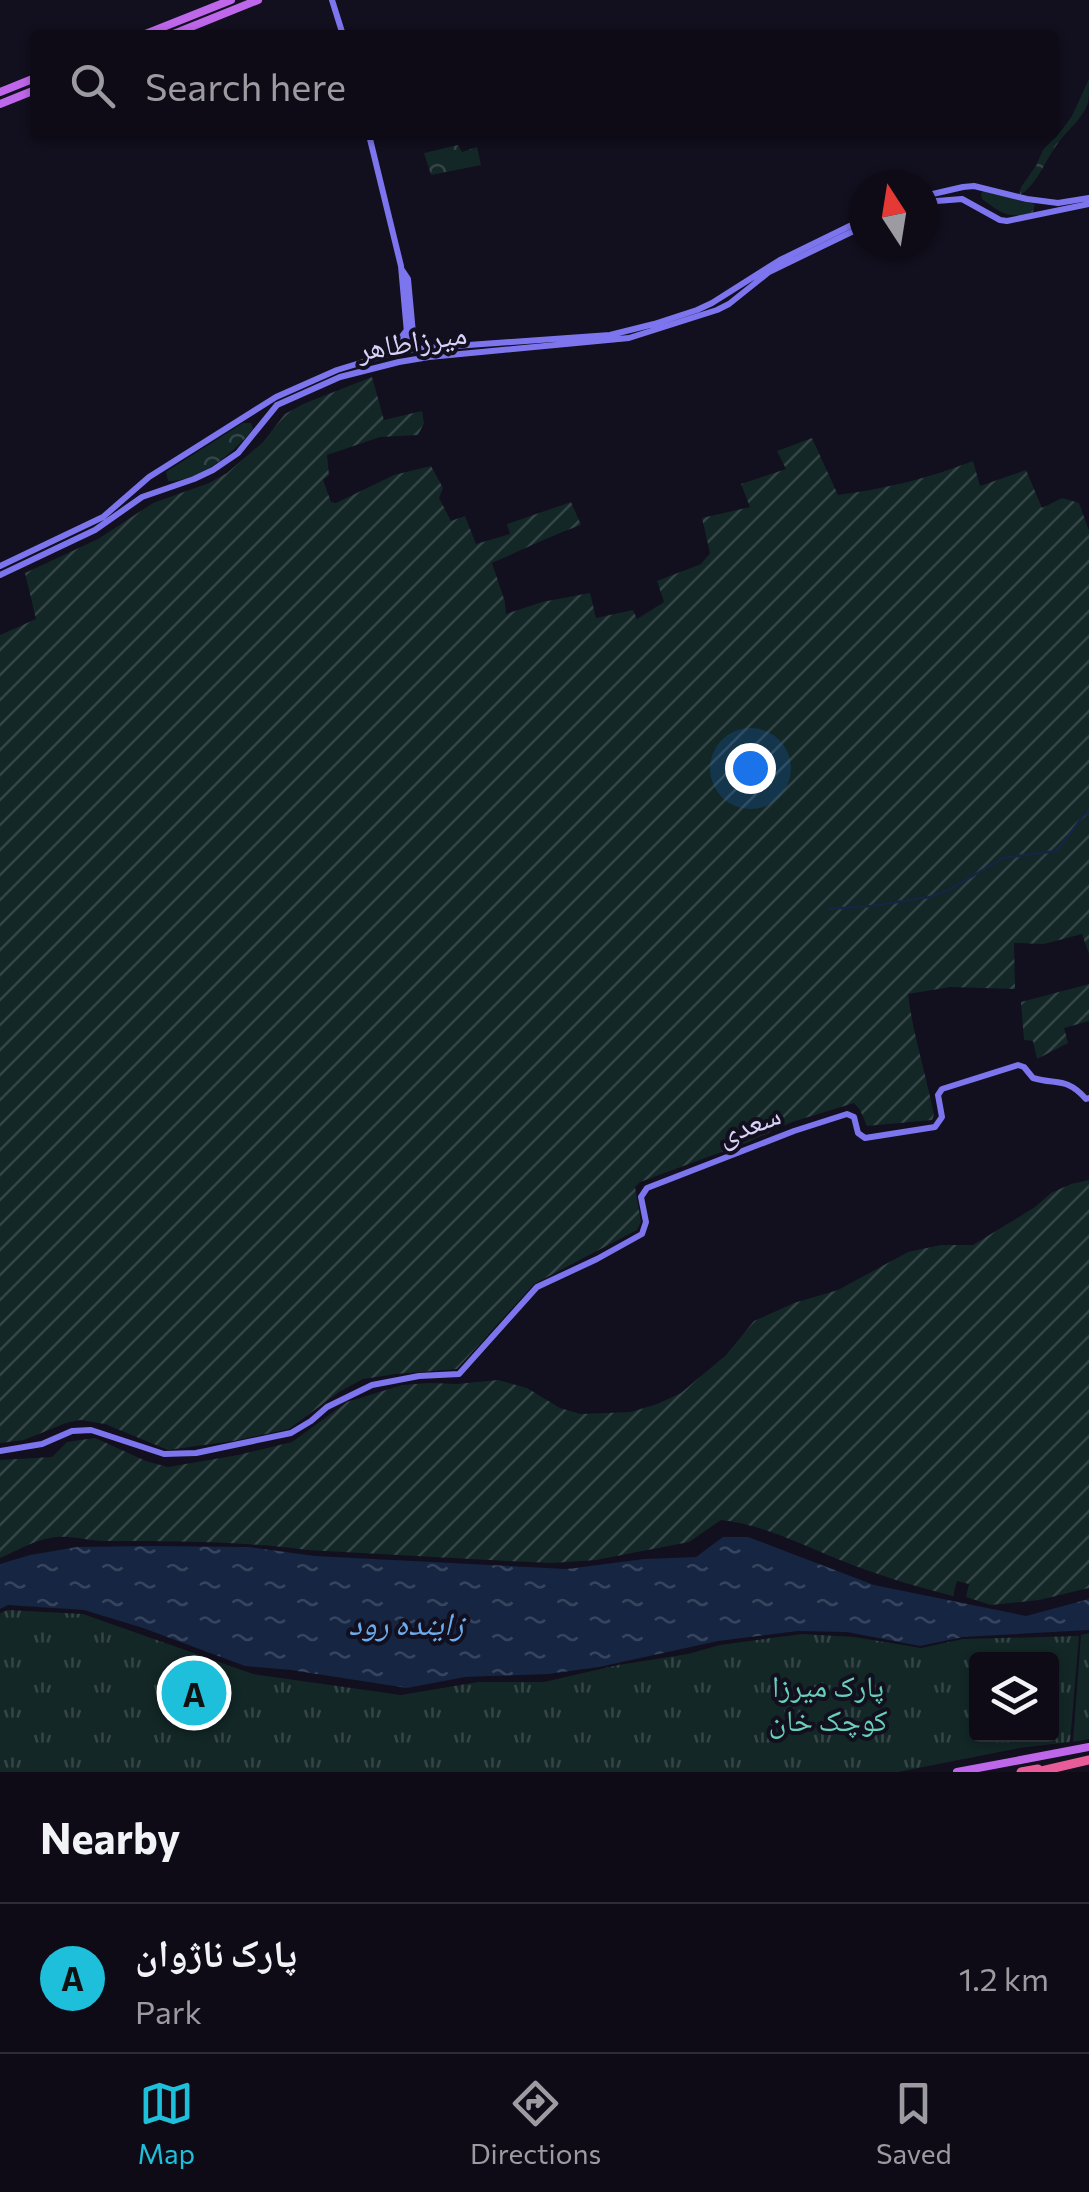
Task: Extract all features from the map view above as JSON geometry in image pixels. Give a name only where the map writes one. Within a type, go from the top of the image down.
[{"type":"highway","points":[[1037,1772],[1089,1760]]},
{"type":"highway","points":[[1020,1772],[1070,1764]]},
{"type":"main road","points":[[156,30],[231,0]]},
{"type":"main road","points":[[184,30],[258,0]]},
{"type":"main road","points":[[332,0],[341,30]]},
{"type":"main road","points":[[0,92],[30,80]]},
{"type":"main road","points":[[0,104],[30,92]]},
{"type":"main road","points":[[370,140],[402,270],[411,355]]},
{"type":"main road","points":[[939,194],[962,187],[980,187],[1038,201],[1089,201]]},
{"type":"main road","points":[[976,205],[980,187]]},
{"type":"main road","points":[[939,199],[962,199],[1008,221],[1089,201]]},
{"type":"main road","points":[[1038,201],[1038,215]]},
{"type":"main road","name":"میرزاطاهر","points":[[0,566],[102,517],[136,487],[242,417],[337,370],[386,355],[612,342],[700,316],[780,260],[849,230]]},
{"type":"main road","name":"میرزاطاهر","points":[[0,575],[95,530],[142,497],[194,479],[227,462],[250,441],[278,405],[299,394],[427,348],[610,335],[734,300],[769,272],[849,231]]},
{"type":"main road","points":[[728,293],[730,300],[734,300]]},
{"type":"main road","points":[[410,333],[427,348]]},
{"type":"main road","points":[[386,355],[410,333]]},
{"type":"main road","points":[[242,417],[254,420],[259,428]]},
{"type":"main road","points":[[162,469],[169,489]]},
{"type":"main road","name":"سعدی","points":[[0,1450],[42,1444],[72,1431],[91,1430],[164,1454],[196,1453],[291,1433],[328,1407],[372,1385],[419,1376],[459,1374],[537,1286],[642,1234],[646,1222],[641,1196],[647,1188],[848,1114],[854,1117],[858,1133],[865,1138],[936,1127],[942,1118],[938,1094],[942,1089],[1018,1065],[1033,1078],[1073,1086],[1087,1099]]},
{"type":"main road","points":[[957,1772],[1089,1747]]},
{"type":"green space","points":[[1089,79],[1085,109],[1019,196],[1043,150],[1052,140],[1059,140],[1059,133],[1072,116]]},
{"type":"green space","points":[[458,145],[462,152],[477,147],[481,165],[431,175],[424,153]]},
{"type":"green space","points":[[983,191],[1035,204],[1033,212],[1006,214],[982,199]]},
{"type":"green space","points":[[372,377],[384,420],[422,411],[424,423],[418,435],[380,437],[327,455],[329,475],[323,480],[331,502],[394,475],[431,466],[443,488],[439,498],[451,521],[465,516],[476,544],[510,534],[507,524],[571,502],[581,525],[492,563],[506,614],[590,593],[596,618],[633,610],[637,619],[664,602],[657,581],[701,564],[710,553],[702,518],[750,507],[741,484],[786,469],[777,451],[812,438],[838,495],[907,482],[973,461],[980,486],[1026,470],[1042,508],[1062,498],[1079,503],[1089,531],[1089,954],[1082,934],[1044,944],[1014,943],[1015,989],[950,987],[908,994],[932,1120],[867,1126],[854,1103],[792,1122],[640,1182],[635,1187],[641,1222],[637,1230],[534,1284],[457,1369],[363,1379],[289,1429],[233,1441],[168,1450],[105,1424],[80,1420],[24,1440],[0,1443],[0,635],[36,619],[25,573],[98,539],[153,503],[227,473],[263,442],[285,414]]},
{"type":"green space","points":[[243,423],[251,423],[253,429],[226,456],[192,477],[168,481],[166,472]]},
{"type":"green space","points":[[1089,984],[1089,1021],[1064,1028],[1068,1043],[1037,1059],[1033,1041],[1024,1040],[1021,1002]]},
{"type":"green space","points":[[1089,1180],[1089,1588],[1039,1600],[991,1605],[966,1597],[969,1584],[957,1581],[953,1596],[868,1571],[767,1531],[721,1520],[689,1542],[596,1560],[552,1563],[64,1537],[37,1541],[0,1558],[0,1460],[52,1457],[67,1442],[95,1438],[168,1467],[238,1455],[292,1442],[347,1402],[402,1385],[498,1380],[527,1388],[560,1408],[581,1414],[631,1412],[681,1393],[726,1355],[754,1321],[794,1303],[838,1290],[908,1252],[941,1245],[973,1245],[1051,1193]]},
{"type":"green space","name":"پارک میرزا کوچک خان","points":[[8,1610],[83,1614],[253,1674],[401,1695],[478,1682],[544,1682],[720,1645],[802,1634],[854,1637],[921,1648],[963,1639],[1079,1636],[1070,1742],[898,1772],[0,1772],[0,1613]]},
{"type":"green space","points":[[1089,1633],[1089,1739],[1073,1742],[1081,1635]]},
{"type":"water","name":"زاینده رود","points":[[723,1537],[748,1537],[874,1585],[1026,1616],[1089,1599],[1089,1630],[963,1637],[920,1646],[847,1632],[798,1631],[718,1641],[599,1667],[548,1674],[465,1677],[407,1688],[245,1666],[84,1610],[8,1605],[0,1609],[0,1564],[77,1547],[248,1547],[315,1556],[567,1569],[696,1557]]},
{"type":"waterway","points":[[828,909],[930,897],[1003,858],[1057,851],[1089,811]]},
{"type":"place","name":"پارک ناژوان","points":[[194,1693]]}]
